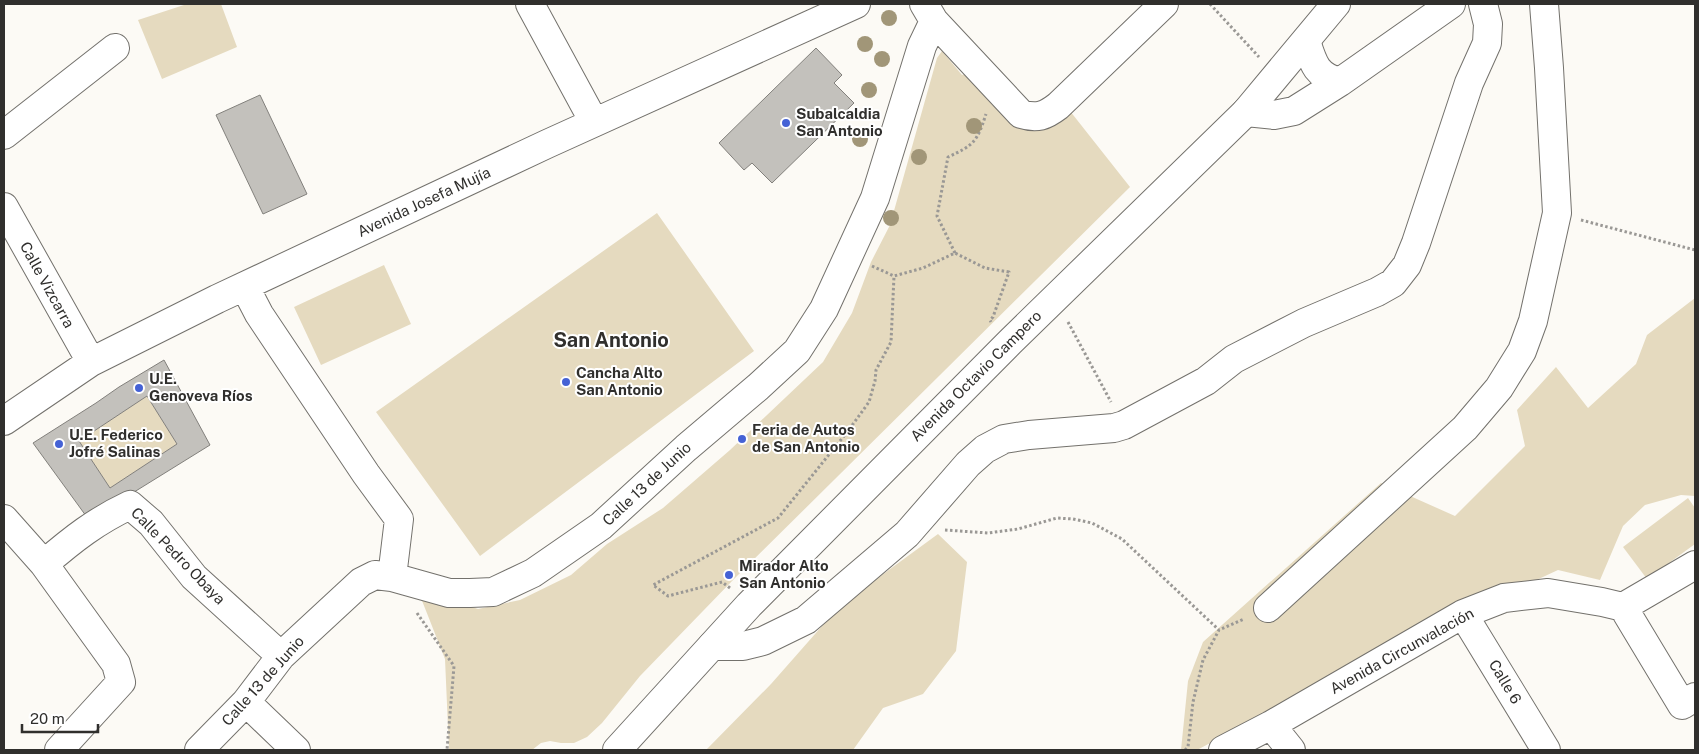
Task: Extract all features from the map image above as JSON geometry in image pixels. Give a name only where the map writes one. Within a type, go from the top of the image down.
[{"type":"street","points":[[530,4],[594,122]]},
{"type":"street","name":"Avenida Josefa Mujía","points":[[4,421],[91,362],[217,299],[594,122],[856,4]]},
{"type":"street","points":[[929,12],[994,87],[1021,114],[1037,118],[1058,106],[1164,4]]},
{"type":"street","name":"Avenida Octavio Campero","points":[[617,750],[749,605],[1017,335],[1246,112],[1336,4]]},
{"type":"street","points":[[1246,112],[1274,115],[1294,111],[1340,82],[1452,4]]},
{"type":"street","points":[[712,646],[743,646],[764,641],[806,620],[914,527],[968,464],[985,449],[1004,439],[1114,428],[1124,425],[1206,381],[1234,359],[1304,323],[1394,283],[1407,265],[1416,243],[1469,83],[1487,43],[1488,24],[1483,4]]},
{"type":"street","points":[[1268,608],[1465,428],[1499,388],[1522,351],[1533,321],[1557,213],[1544,4]]},
{"type":"street","name":"Calle 13 de Junio","points":[[199,750],[246,702],[281,656],[361,582],[375,575],[392,577],[449,593],[470,594],[492,592],[533,573],[601,526],[797,350],[824,309],[875,198],[922,46],[929,12]]},
{"type":"street","points":[[1306,41],[1311,57],[1319,72],[1329,79],[1340,82]]},
{"type":"street","points":[[4,135],[115,48]]},
{"type":"street","name":"Calle Vizcarra","points":[[4,208],[91,362]]},
{"type":"street","points":[[245,287],[259,314],[366,474],[399,519],[392,577]]},
{"type":"street","name":"Calle Pedro Obaya","points":[[44,564],[78,535],[130,504],[151,523],[194,577],[281,656]]},
{"type":"street","points":[[4,519],[44,564],[116,664],[121,682],[59,750]]},
{"type":"street","points":[[1695,565],[1623,607],[1682,705],[1695,698]]},
{"type":"street","name":"Avenida Circunvalación","points":[[1223,750],[1271,725],[1464,614],[1504,598],[1548,593],[1623,607]]},
{"type":"street","name":"Calle 6","points":[[1464,614],[1546,750]]},
{"type":"street","points":[[246,702],[296,750]]},
{"type":"street","points":[[1271,725],[1291,750]]},
{"type":"path","points":[[1210,4],[1254,53]]},
{"type":"path","points":[[994,87],[980,134],[965,149],[948,157],[937,216],[955,253],[985,268],[1010,272],[994,317]]},
{"type":"path","points":[[1557,213],[1695,250]]},
{"type":"path","points":[[728,586],[722,582],[668,596],[652,585],[778,518],[848,431],[868,402],[875,381],[876,370],[891,342],[894,276],[923,268],[955,253]]},
{"type":"path","points":[[1064,315],[1124,425]]},
{"type":"path","points":[[914,527],[988,533],[1018,529],[1057,518],[1092,523],[1122,539],[1219,630],[1203,660],[1193,702],[1188,747],[1185,750]]},
{"type":"path","points":[[414,609],[454,666],[447,750]]},
{"type":"shaded area","points":[[187,4],[221,4],[237,47],[162,79],[138,20]]},
{"type":"shaded area","points":[[942,51],[962,75],[968,73],[1007,108],[1070,111],[1130,187],[734,579],[640,676],[602,723],[587,737],[574,743],[550,741],[541,743],[532,750],[449,750],[445,659],[417,588],[478,609],[520,600],[571,575],[607,544],[663,508],[730,450],[823,362],[852,313],[871,262],[890,225],[937,58]]},
{"type":"shaded area","name":"Cancha Alto San Antonio","points":[[657,213],[754,351],[480,556],[376,412]]},
{"type":"shaded area","points":[[384,265],[411,324],[321,365],[294,307]]},
{"type":"shaded area","points":[[1695,298],[1695,496],[1681,495],[1645,505],[1623,526],[1600,580],[1558,570],[1386,650],[1197,750],[1181,750],[1188,681],[1203,642],[1381,483],[1455,516],[1525,446],[1517,410],[1556,367],[1588,408],[1636,364],[1647,335]]},
{"type":"shaded area","points":[[147,396],[177,444],[110,488],[79,441]]},
{"type":"shaded area","points":[[1688,498],[1695,508],[1695,544],[1647,579],[1623,547]]},
{"type":"shaded area","points":[[938,534],[967,562],[956,651],[923,694],[883,708],[853,750],[706,750],[771,684],[830,617],[871,583]]},
{"type":"building","name":"Subalcaldia San Antonio","points":[[816,48],[842,75],[834,83],[854,103],[772,183],[752,163],[744,170],[719,143]]},
{"type":"building","points":[[260,95],[307,194],[263,214],[216,115]]},
{"type":"building","points":[[164,360],[210,445],[89,520],[33,443]],"holes":[[[147,396],[177,444],[110,488],[79,441]]]},
{"type":"place","name":"Subalcaldia San Antonio","points":[[786,123]]},
{"type":"place","name":"Cancha Alto San Antonio","points":[[566,382]]},
{"type":"place","name":"U.E. Genoveva Ríos","points":[[139,388]]},
{"type":"place","name":"Feria de Autos de San Antonio","points":[[742,439]]},
{"type":"place","name":"U.E. Federico Jofré Salinas","points":[[59,444]]},
{"type":"place","name":"Mirador Alto San Antonio","points":[[729,575]]},
{"type":"district","name":"San Antonio","points":[[611,340]]}]
